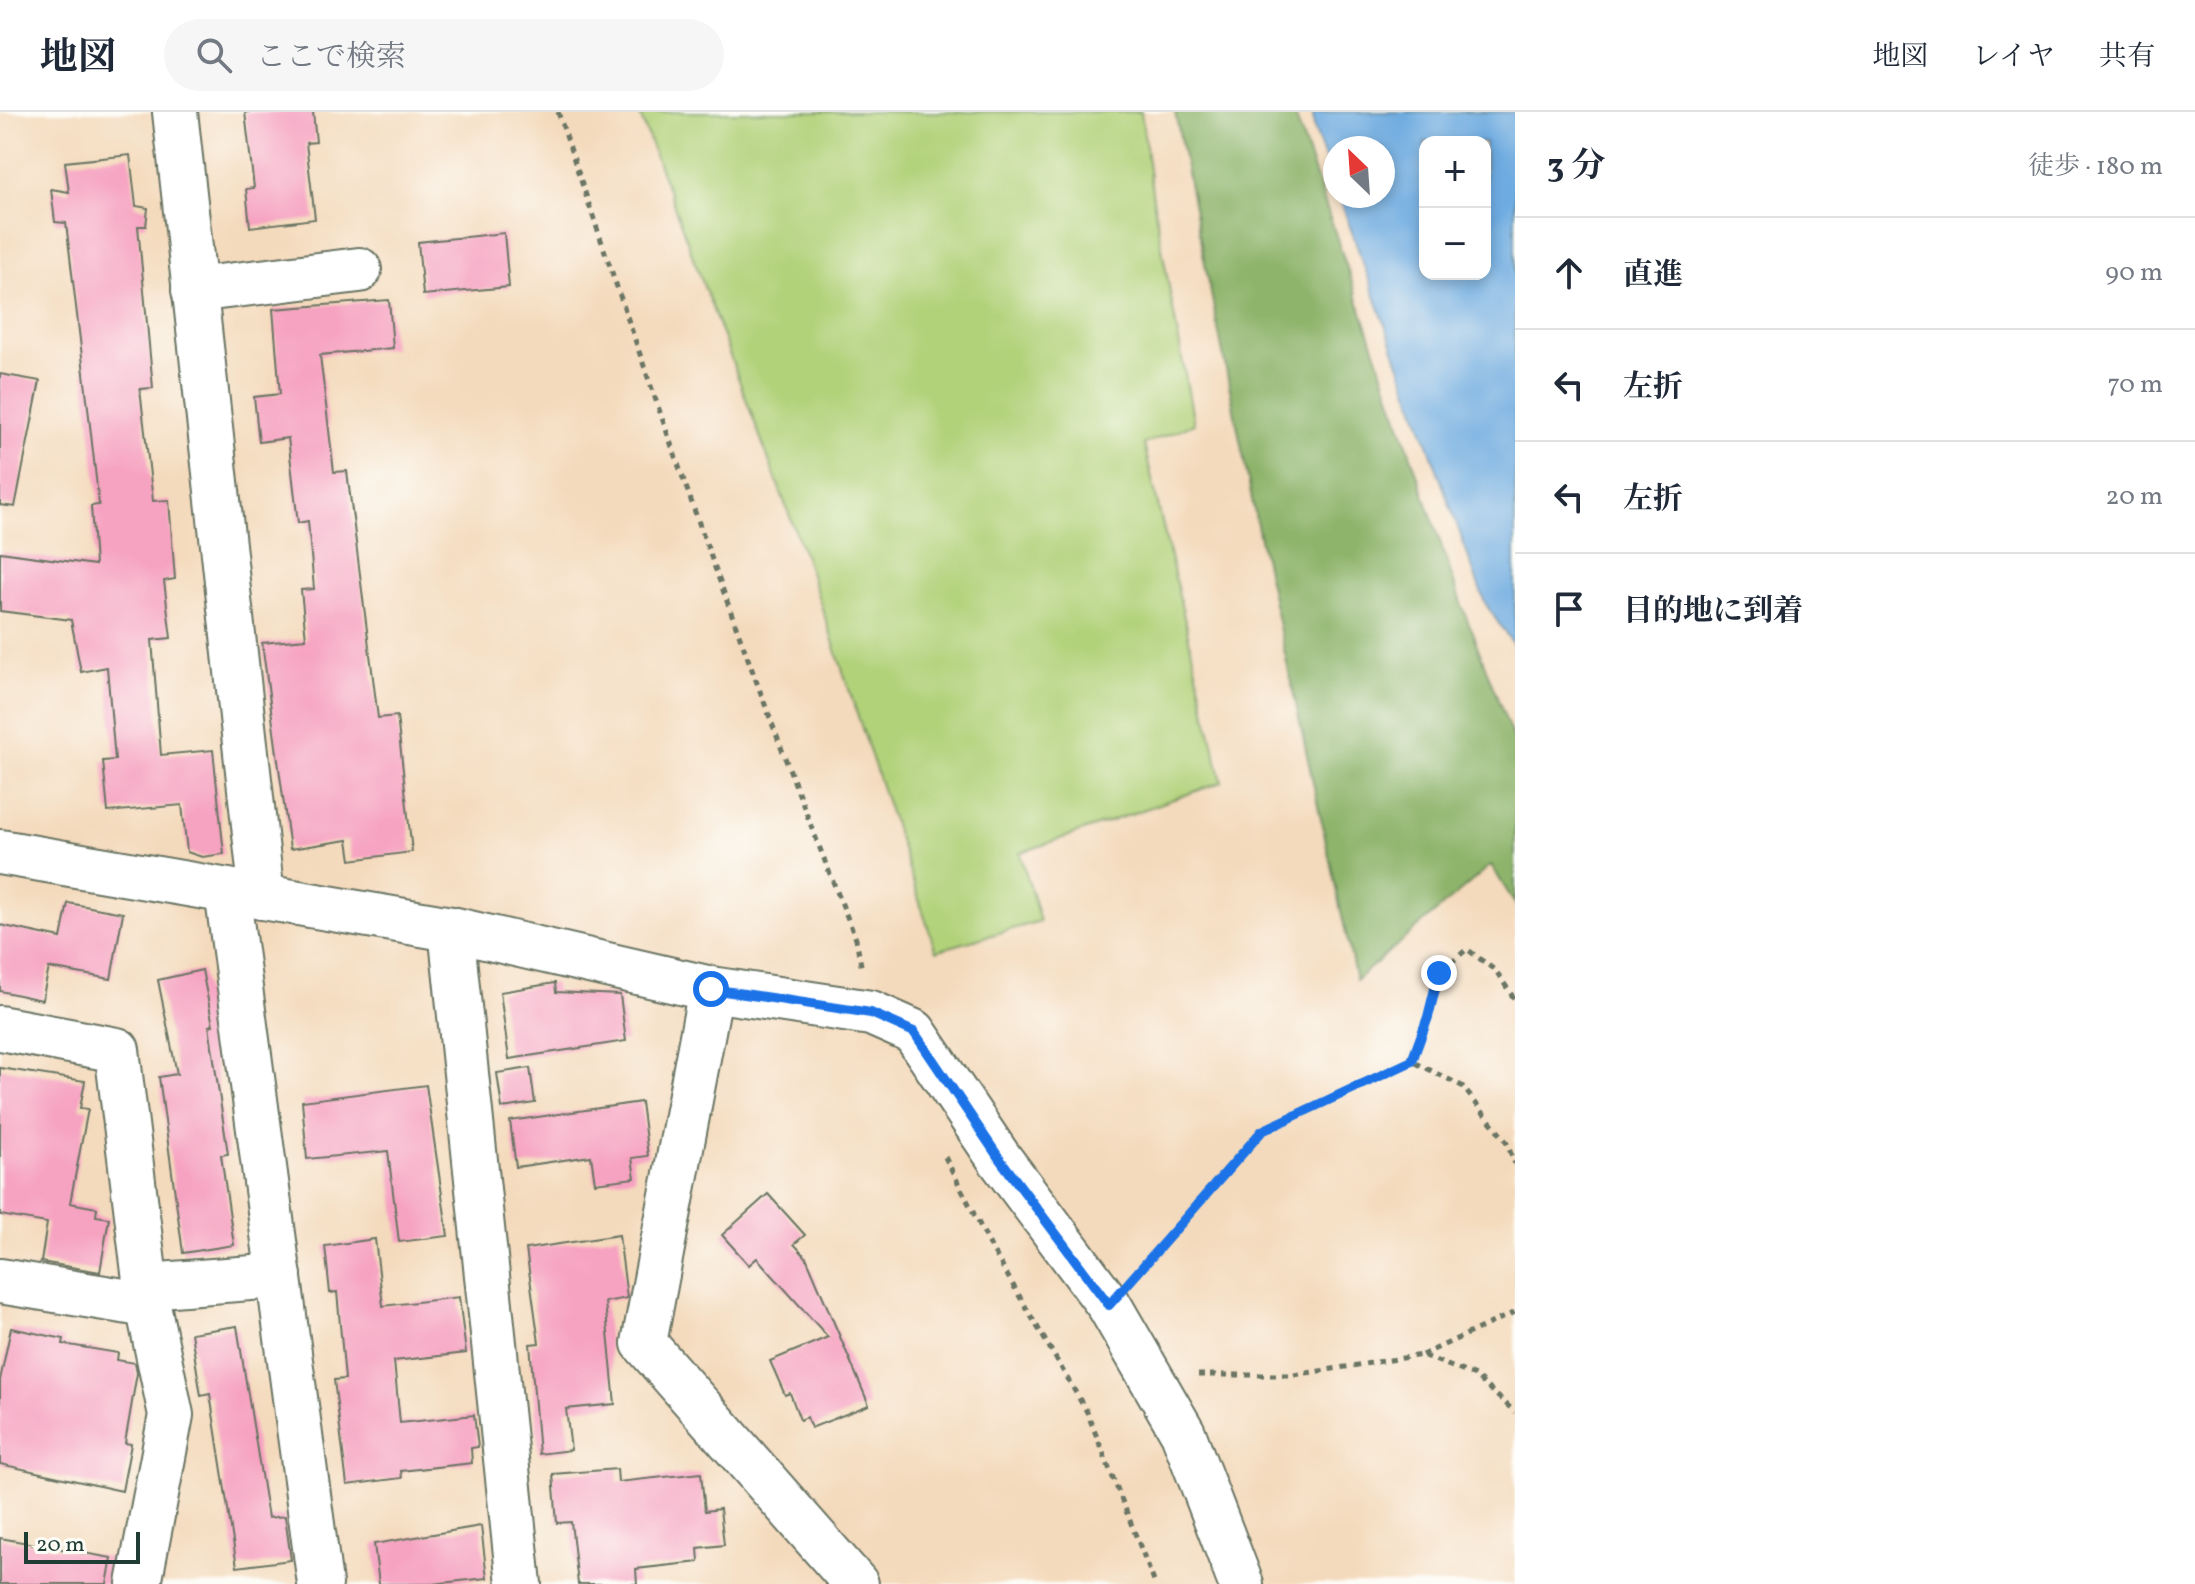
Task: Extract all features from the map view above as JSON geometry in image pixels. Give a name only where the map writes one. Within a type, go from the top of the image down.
[{"type":"street","points":[[175,112],[194,290],[279,1276],[320,1584]]},
{"type":"street","points":[[194,290],[359,270]]},
{"type":"street","points":[[0,852],[451,929],[711,989],[871,1013],[914,1032],[999,1158],[1109,1305],[1183,1433],[1241,1584]]},
{"type":"street","points":[[451,929],[519,1584]]},
{"type":"street","points":[[711,989],[644,1343],[856,1584]]},
{"type":"street","points":[[0,1028],[117,1050],[147,1296],[171,1415],[139,1584]]},
{"type":"street","points":[[0,1281],[147,1296],[279,1276]]},
{"type":"path","points":[[558,112],[701,534],[782,757],[856,939],[871,1013]]},
{"type":"path","points":[[1109,1305],[1262,1131],[1412,1061],[1439,973],[1467,949],[1496,971],[1515,1000]]},
{"type":"path","points":[[1412,1061],[1462,1086],[1506,1141],[1515,1164]]},
{"type":"path","points":[[942,1152],[992,1249],[1087,1412],[1155,1584]]},
{"type":"path","points":[[1184,1374],[1294,1375],[1422,1355],[1515,1312]]},
{"type":"path","points":[[1422,1355],[1475,1376],[1515,1412]]},
{"type":"green space","points":[[639,112],[1141,112],[1153,199],[1194,424],[1144,444],[1222,782],[1020,853],[1040,921],[936,951],[805,557]]},
{"type":"green space","points":[[1175,112],[1294,112],[1323,197],[1323,208],[1327,208],[1462,606],[1515,744],[1515,904],[1491,865],[1356,980],[1257,525]]},
{"type":"water","points":[[1313,112],[1515,112],[1515,647],[1485,603],[1343,208],[1395,208],[1395,136],[1323,136],[1323,153],[1314,128]]},
{"type":"building","points":[[245,112],[313,112],[316,142],[306,143],[315,219],[250,227],[246,189],[254,188]]},
{"type":"building","points":[[130,155],[136,206],[148,208],[146,226],[138,226],[153,388],[140,389],[153,501],[169,500],[175,579],[164,581],[171,638],[152,640],[161,755],[213,750],[224,854],[202,857],[187,852],[182,805],[108,812],[103,761],[115,760],[107,667],[81,672],[71,620],[0,611],[0,552],[95,565],[91,506],[99,505],[86,390],[66,223],[55,222],[51,189],[69,192],[65,162]]},
{"type":"building","points":[[504,233],[509,287],[423,295],[418,242]]},
{"type":"building","points":[[389,300],[393,348],[320,355],[334,472],[347,471],[378,718],[397,716],[412,852],[351,860],[348,840],[290,849],[262,643],[306,639],[301,590],[314,589],[308,521],[298,523],[288,438],[259,442],[254,397],[280,394],[273,309]]},
{"type":"building","points":[[0,374],[40,381],[15,507],[0,505]]},
{"type":"building","points":[[68,903],[123,913],[111,979],[49,968],[42,1000],[0,991],[0,925],[61,938]]},
{"type":"building","points":[[202,970],[213,1025],[209,1026],[228,1154],[221,1155],[234,1245],[183,1253],[159,1077],[177,1074],[158,980]]},
{"type":"building","points":[[555,983],[556,992],[620,995],[626,1041],[509,1059],[500,992]]},
{"type":"building","points":[[0,1068],[85,1081],[80,1108],[88,1109],[70,1203],[97,1208],[96,1216],[109,1218],[100,1272],[41,1262],[47,1223],[0,1215]]},
{"type":"building","points":[[530,1068],[535,1103],[502,1108],[497,1073]]},
{"type":"building","points":[[426,1085],[448,1236],[399,1242],[388,1151],[307,1159],[302,1101]]},
{"type":"building","points":[[641,1102],[648,1156],[632,1158],[635,1178],[595,1183],[591,1156],[516,1167],[510,1121]]},
{"type":"building","points":[[768,1194],[805,1235],[794,1244],[806,1257],[869,1405],[811,1428],[807,1417],[800,1420],[790,1393],[785,1395],[770,1361],[828,1337],[757,1258],[749,1265],[722,1235]]},
{"type":"building","points":[[619,1235],[627,1298],[605,1302],[615,1404],[566,1409],[571,1450],[539,1454],[530,1344],[539,1343],[526,1249]]},
{"type":"building","points":[[375,1239],[383,1306],[459,1297],[466,1353],[394,1361],[400,1423],[474,1415],[478,1447],[471,1448],[472,1463],[401,1471],[402,1478],[347,1485],[334,1380],[345,1379],[337,1292],[330,1293],[325,1246]]},
{"type":"building","points":[[237,1326],[268,1518],[285,1516],[291,1560],[237,1567],[210,1394],[201,1396],[191,1333]]},
{"type":"building","points":[[11,1328],[64,1339],[63,1344],[118,1353],[117,1360],[135,1363],[137,1373],[125,1443],[131,1444],[122,1491],[0,1464],[0,1380]]},
{"type":"building","points":[[617,1469],[618,1482],[701,1473],[705,1511],[720,1509],[724,1545],[698,1548],[699,1562],[636,1569],[637,1584],[578,1584],[571,1522],[557,1523],[553,1474]]},
{"type":"building","points":[[481,1526],[487,1578],[432,1584],[379,1584],[374,1544]]},
{"type":"building","points":[[0,1538],[112,1558],[107,1584],[0,1584]]},
{"type":"route","points":[[711,989],[871,1013],[914,1032],[999,1158],[1109,1305],[1262,1131],[1412,1061],[1439,973]]}]
